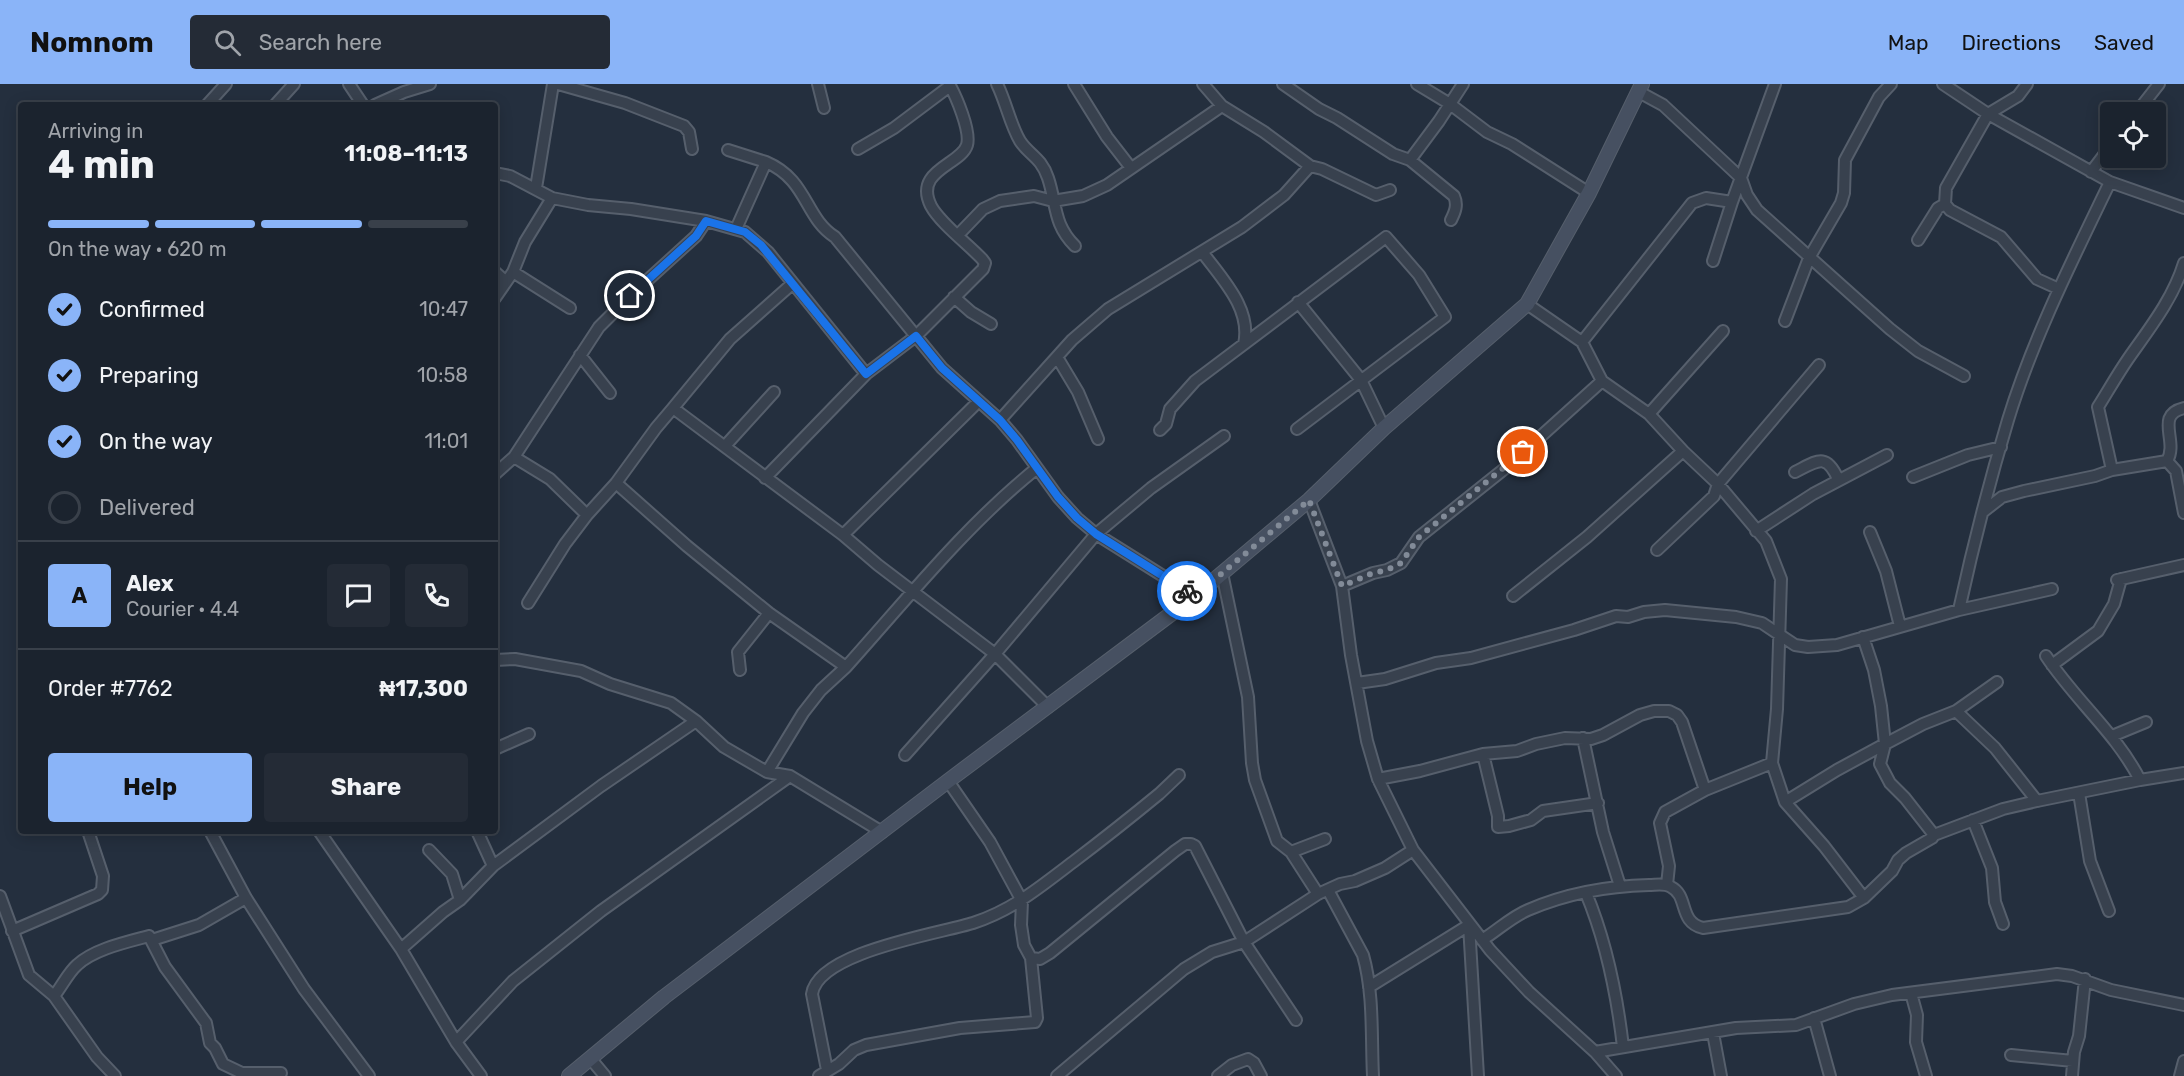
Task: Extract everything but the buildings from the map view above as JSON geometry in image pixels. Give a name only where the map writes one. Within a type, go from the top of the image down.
[{"type":"street","points":[[210,102],[226,84]]},
{"type":"street","points":[[278,102],[294,84]]},
{"type":"street","points":[[349,84],[361,102]]},
{"type":"street","points":[[382,102],[430,84]]},
{"type":"street","points":[[536,188],[553,84]]},
{"type":"street","points":[[558,84],[625,103],[684,126],[689,132],[692,149]]},
{"type":"street","points":[[818,84],[824,108]]},
{"type":"street","points":[[997,84],[1020,141],[1039,160],[1044,169],[1057,221],[1065,237],[1075,246]]},
{"type":"street","points":[[1074,84],[1107,137],[1131,168]]},
{"type":"street","points":[[1203,84],[1222,106],[1310,165],[1376,195],[1390,190]]},
{"type":"street","points":[[1283,84],[1393,154],[1410,160],[1454,196],[1456,209],[1451,220]]},
{"type":"street","points":[[1417,84],[1450,104],[1487,132],[1512,144],[1589,193]]},
{"type":"street","points":[[1410,160],[1463,84]]},
{"type":"street","points":[[1713,261],[1775,84]]},
{"type":"street","points":[[1785,321],[1809,258],[1841,203],[1844,193],[1845,160],[1879,97],[1891,84]]},
{"type":"street","points":[[1943,84],[1988,114],[2110,182],[2184,208]]},
{"type":"street","points":[[2027,84],[2018,96],[1988,114],[1946,188],[1945,204],[1950,210],[2001,237],[2037,279],[2058,289]]},
{"type":"street","points":[[2145,102],[2159,84]]},
{"type":"street","points":[[765,478],[866,374],[916,336],[983,269],[985,263],[938,216],[927,195],[936,172],[967,145],[959,107],[949,85],[894,128],[858,148]]},
{"type":"street","points":[[568,1076],[663,998],[1195,596],[1309,500],[1383,428],[1527,304],[1589,193],[1641,88],[1663,105],[1741,178],[1747,195],[1757,210],[1809,258],[1918,351],[1964,376]]},
{"type":"street","points":[[958,235],[983,209],[1000,201],[1034,196],[1053,201],[1083,196],[1107,185],[1222,106]]},
{"type":"street","points":[[728,150],[776,166],[794,181],[825,230],[835,237],[942,368],[1000,420],[1058,497],[1096,534],[1195,596]]},
{"type":"street","points":[[2091,172],[2100,160]]},
{"type":"street","points":[[736,229],[766,162]]},
{"type":"street","points":[[1000,420],[1072,340],[1108,309],[1203,253],[1242,227],[1284,195],[1310,165]]},
{"type":"street","points":[[498,174],[510,176],[552,198],[588,206],[631,209],[706,221],[745,232],[761,245],[866,374]]},
{"type":"street","points":[[1959,610],[1972,548],[2016,398],[2058,289],[2110,182]]},
{"type":"street","points":[[498,294],[509,277],[525,242],[552,198]]},
{"type":"street","points":[[1581,342],[1692,203],[1706,198],[1732,202]]},
{"type":"street","points":[[1918,240],[1938,208],[1945,204]]},
{"type":"street","points":[[498,471],[514,457],[599,327],[696,236],[706,221]]},
{"type":"street","points":[[1160,430],[1166,424],[1170,409],[1195,381],[1386,237],[1419,275],[1445,317],[1297,429]]},
{"type":"street","points":[[1203,253],[1244,314],[1247,331],[1244,344]]},
{"type":"street","points":[[2112,470],[2098,407],[2182,277],[2184,263]]},
{"type":"street","points":[[498,273],[570,308]]},
{"type":"street","points":[[528,603],[565,544],[616,483],[656,428],[730,339],[792,284]]},
{"type":"street","points":[[954,297],[970,312],[991,324]]},
{"type":"street","points":[[1298,302],[1361,380],[1383,428]]},
{"type":"street","points":[[1527,304],[1581,342],[1602,381],[1649,414],[1718,484],[1766,541],[1781,579],[1777,709],[1772,763],[1785,802],[1824,846],[1864,898]]},
{"type":"street","points":[[1649,414],[1723,331]]},
{"type":"street","points":[[580,355],[610,393]]},
{"type":"street","points":[[1057,357],[1078,392],[1098,439]]},
{"type":"street","points":[[1657,550],[1714,496],[1718,484],[1819,365]]},
{"type":"street","points":[[1342,586],[1401,563],[1419,537],[1508,466],[1602,381]]},
{"type":"street","points":[[725,446],[774,392]]},
{"type":"street","points":[[843,535],[979,401]]},
{"type":"street","points":[[673,408],[843,535],[995,654],[1048,708]]},
{"type":"street","points":[[2168,461],[2172,450],[2169,417],[2174,411],[2184,408]]},
{"type":"street","points":[[905,755],[995,654],[1096,534],[1151,488],[1224,436]]},
{"type":"street","points":[[1913,477],[1968,455],[2001,447]]},
{"type":"street","points":[[1513,596],[1587,537],[1683,451]]},
{"type":"street","points":[[1756,531],[1839,479],[1887,455]]},
{"type":"street","points":[[514,457],[550,479],[587,515]]},
{"type":"street","points":[[1795,472],[1819,461],[1827,462],[1839,479]]},
{"type":"street","points":[[1984,511],[2002,497],[2112,470],[2168,461]]},
{"type":"street","points":[[2168,461],[2176,471],[2184,513]]},
{"type":"street","points":[[767,772],[803,713],[821,690],[846,668],[984,515],[1037,468]]},
{"type":"street","points":[[616,483],[687,546],[769,613],[846,668]]},
{"type":"street","points":[[1309,500],[1342,586],[1367,741],[1378,779],[1413,850],[1482,940],[1529,992],[1595,1052],[1616,1076]]},
{"type":"street","points":[[1870,532],[1886,571],[1900,626]]},
{"type":"street","points":[[2140,780],[2129,759],[2112,736],[2073,694],[2049,660],[2098,631],[2114,604],[2117,579],[2184,565]]},
{"type":"street","points":[[1222,573],[1248,697],[1255,780],[1277,841],[1291,852],[1323,892],[1363,955],[1370,987],[1373,1076]]},
{"type":"street","points":[[1357,683],[1385,679],[1436,663],[1471,658],[1617,616],[1628,617],[1665,609],[1736,617],[1762,623],[1795,645],[1808,647],[1837,645],[1959,610],[2052,589]]},
{"type":"street","points":[[740,670],[738,652],[769,613]]},
{"type":"street","points":[[1863,637],[1877,688],[1885,744],[1880,764],[1890,783],[1934,835]]},
{"type":"street","points":[[498,660],[514,659],[581,671],[610,684],[671,703],[696,721],[724,747],[767,772],[790,776],[882,832]]},
{"type":"street","points":[[1785,802],[1885,744],[1923,724],[1956,711],[1997,682]]},
{"type":"street","points":[[1378,779],[1420,771],[1483,754],[1517,751],[1565,738],[1603,735],[1640,715],[1654,711],[1669,711],[1677,715],[1682,722],[1705,790]]},
{"type":"street","points":[[1956,711],[1995,748],[2037,801]]},
{"type":"street","points":[[401,949],[460,900],[493,866],[601,786],[696,721]]},
{"type":"street","points":[[2112,736],[2146,722]]},
{"type":"street","points":[[498,748],[530,734]]},
{"type":"street","points":[[1583,738],[1603,832],[1620,886]]},
{"type":"street","points":[[1483,754],[1498,816],[1498,827],[1531,820],[1543,811],[1598,803]]},
{"type":"street","points":[[1667,885],[1669,866],[1661,830],[1661,818],[1670,808],[1705,790],[1772,763]]},
{"type":"street","points":[[1482,940],[1526,911],[1554,901],[1620,886],[1667,885],[1674,888],[1680,894],[1685,911],[1694,926],[1703,928],[1848,907],[1864,898],[1892,871],[1906,853],[1934,835],[2037,801],[2184,773]]},
{"type":"street","points":[[948,781],[990,842],[1022,901],[1021,925],[1024,945],[1031,957],[1037,1018],[1035,1022],[960,1028],[879,1042],[854,1050],[839,1064],[823,1073],[812,994],[820,978],[841,962],[866,952],[974,922],[1022,901],[1160,794],[1179,775]]},
{"type":"street","points":[[456,1042],[513,981],[601,911],[790,776]]},
{"type":"street","points":[[2079,794],[2090,861],[2109,911]]},
{"type":"street","points":[[1974,820],[1992,868],[1995,902],[2003,924]]},
{"type":"street","points":[[12,931],[98,894],[102,890],[103,876],[89,834]]},
{"type":"street","points":[[212,834],[246,898],[304,989],[369,1076]]},
{"type":"street","points":[[321,834],[401,949],[456,1042],[481,1076]]},
{"type":"street","points":[[478,834],[493,866]]},
{"type":"street","points":[[1291,852],[1325,838]]},
{"type":"street","points":[[1031,957],[1040,958],[1050,953],[1185,844],[1191,844],[1195,846],[1244,942],[1296,1020]]},
{"type":"street","points":[[429,850],[452,874],[460,900]]},
{"type":"street","points":[[1057,1076],[1184,969],[1212,952],[1244,942],[1323,892],[1385,868],[1413,850]]},
{"type":"street","points":[[1586,893],[1599,926],[1623,1047]]},
{"type":"street","points":[[0,896],[29,975],[54,996],[97,1057],[115,1076]]},
{"type":"street","points":[[149,936],[152,940],[200,925],[246,898]]},
{"type":"street","points":[[1370,987],[1469,925]]},
{"type":"street","points":[[1469,925],[1478,1076]]},
{"type":"street","points":[[54,996],[78,964],[120,944],[149,936]]},
{"type":"street","points":[[149,936],[165,967],[206,1023],[210,1043],[223,1064],[242,1073],[281,1073]]},
{"type":"street","points":[[1595,1052],[1756,1026],[1796,1025],[1854,1004],[1911,993],[2057,974],[2085,979],[2111,990],[2184,1005]]},
{"type":"street","points":[[2072,1076],[2085,979]]},
{"type":"street","points":[[1911,993],[1917,1016],[1916,1042],[1926,1076]]},
{"type":"street","points":[[1814,1018],[1830,1076]]},
{"type":"street","points":[[1713,1033],[1721,1076]]},
{"type":"street","points":[[2011,1055],[2073,1061]]},
{"type":"street","points":[[590,1058],[605,1076]]},
{"type":"street","points":[[1218,1076],[1232,1065],[1248,1059],[1254,1063],[1261,1076]]},
{"type":"street","points":[[2180,1076],[2184,1061]]},
{"type":"way so far","points":[[1187,591],[1195,596],[1309,500],[1342,586],[1373,573],[1387,570],[1401,563],[1419,537],[1523,452]]},
{"type":"route","points":[[630,296],[696,236],[706,221],[745,232],[768,252],[866,374],[916,336],[942,368],[1000,420],[1058,497],[1077,518],[1096,534],[1187,591]]}]
